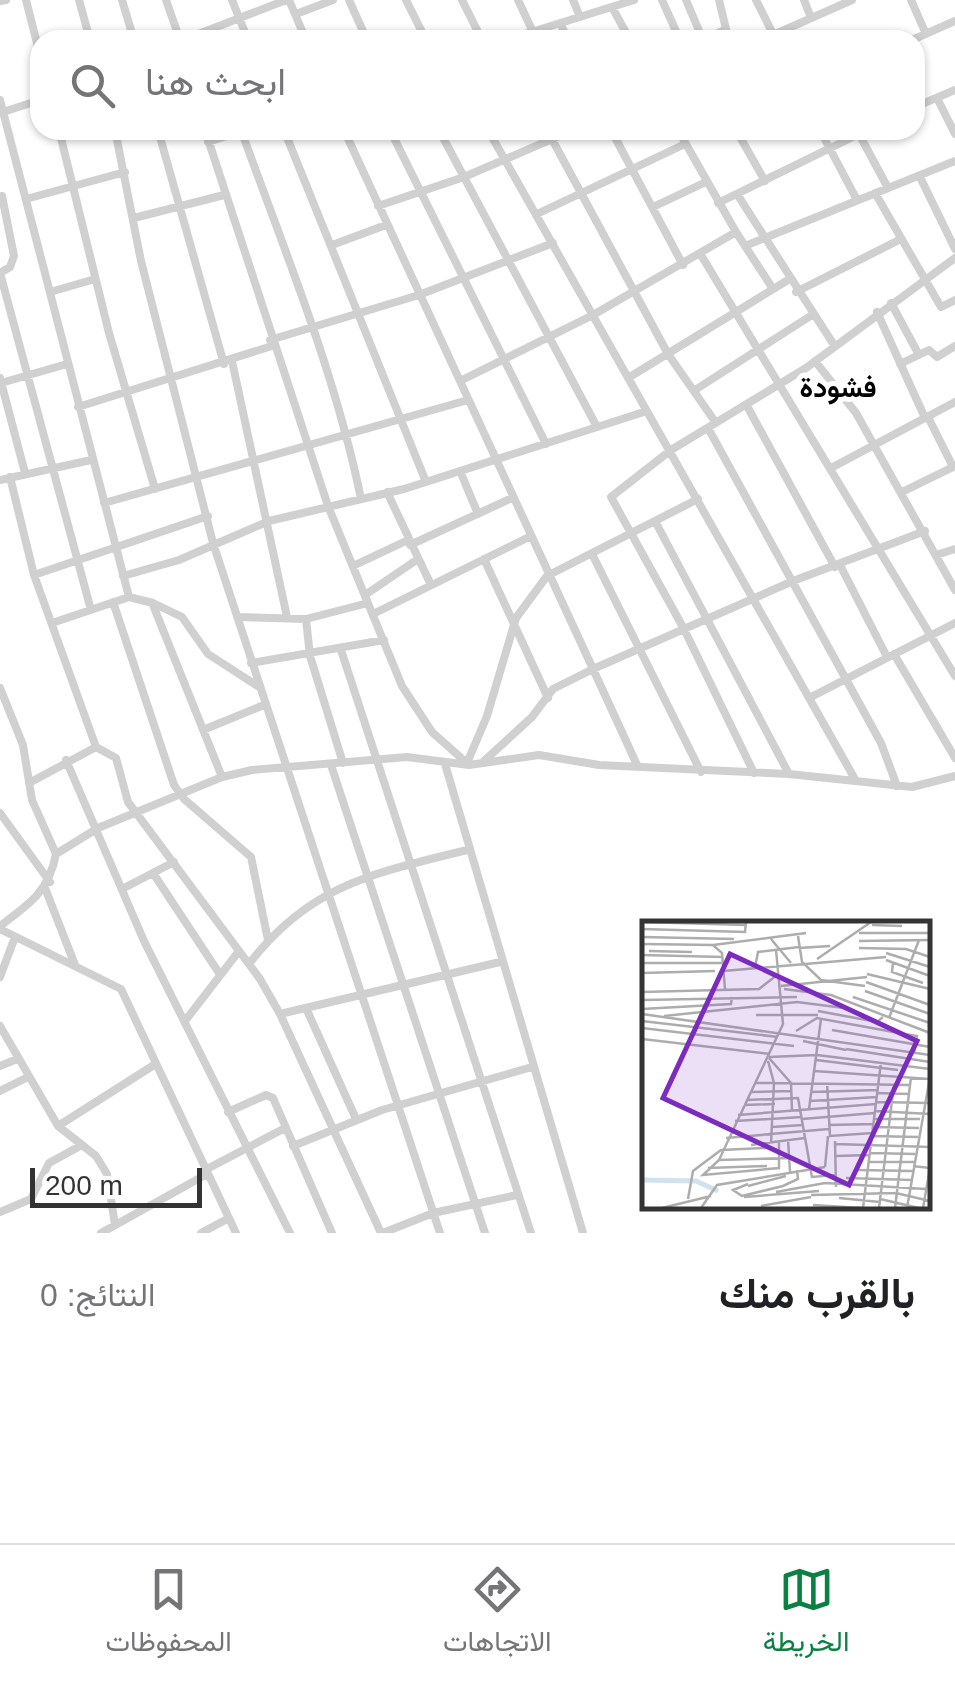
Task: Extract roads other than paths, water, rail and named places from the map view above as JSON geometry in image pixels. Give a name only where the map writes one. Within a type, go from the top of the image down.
[{"type":"street","points":[[26,0],[34,30]]},
{"type":"street","points":[[79,0],[87,30]]},
{"type":"street","points":[[122,0],[131,30]]},
{"type":"street","points":[[166,0],[177,30]]},
{"type":"street","points":[[232,0],[244,30]]},
{"type":"street","points":[[218,30],[288,0],[302,30]]},
{"type":"street","points":[[296,14],[334,0]]},
{"type":"street","points":[[349,0],[362,30]]},
{"type":"street","points":[[406,0],[421,30]]},
{"type":"street","points":[[462,0],[477,30]]},
{"type":"street","points":[[518,0],[532,30]]},
{"type":"street","points":[[573,0],[580,17]]},
{"type":"street","points":[[539,30],[631,0]]},
{"type":"street","points":[[662,0],[676,30]]},
{"type":"street","points":[[686,0],[699,30]]},
{"type":"street","points":[[719,0],[724,30]]},
{"type":"street","points":[[756,0],[770,30]]},
{"type":"street","points":[[804,0],[811,18]]},
{"type":"street","points":[[789,30],[852,0]]},
{"type":"street","points":[[912,0],[924,30]]},
{"type":"street","points":[[612,7],[625,30]]},
{"type":"street","points":[[926,34],[955,21]]},
{"type":"street","points":[[560,23],[563,30]]},
{"type":"street","points":[[925,103],[955,90]]},
{"type":"street","points":[[937,98],[955,134]]},
{"type":"street","points":[[0,100],[129,598]]},
{"type":"street","points":[[2,115],[30,104]]},
{"type":"street","points":[[62,140],[126,394],[155,489]]},
{"type":"street","points":[[117,140],[142,262],[213,543],[440,1233]]},
{"type":"street","points":[[161,140],[256,461],[288,616]]},
{"type":"street","points":[[214,140],[208,142],[224,196],[328,506],[414,710],[468,764]]},
{"type":"street","points":[[247,140],[313,326],[348,436],[361,499]]},
{"type":"street","points":[[288,140],[426,482]]},
{"type":"street","points":[[348,140],[638,767]]},
{"type":"street","points":[[395,140],[546,444]]},
{"type":"street","points":[[444,140],[597,428]]},
{"type":"street","points":[[493,140],[856,781]]},
{"type":"street","points":[[378,206],[420,194],[552,140],[668,354],[695,390],[886,752],[897,786]]},
{"type":"street","points":[[616,140],[684,265]]},
{"type":"street","points":[[684,140],[773,289]]},
{"type":"street","points":[[742,140],[765,181]]},
{"type":"street","points":[[825,140],[857,200]]},
{"type":"street","points":[[718,203],[846,140]]},
{"type":"street","points":[[867,140],[888,188]]},
{"type":"street","points":[[537,214],[686,144]]},
{"type":"street","points":[[745,246],[955,161]]},
{"type":"street","points":[[91,610],[0,273],[10,268],[14,256],[1,196],[74,188],[125,172]]},
{"type":"street","points":[[920,176],[955,249]]},
{"type":"street","points":[[653,207],[706,182]]},
{"type":"street","points":[[875,193],[941,307],[955,300]]},
{"type":"street","points":[[737,194],[788,280],[834,345]]},
{"type":"street","points":[[134,218],[224,196]]},
{"type":"street","points":[[332,246],[386,225]]},
{"type":"street","points":[[460,381],[551,338],[736,232]]},
{"type":"street","points":[[796,292],[901,239]]},
{"type":"street","points":[[78,407],[228,363],[313,326],[420,295],[553,243]]},
{"type":"street","points":[[701,255],[955,676]]},
{"type":"street","points":[[754,773],[684,629],[611,498],[671,450],[780,385],[955,258]]},
{"type":"street","points":[[50,292],[96,279]]},
{"type":"street","points":[[628,378],[788,280]]},
{"type":"street","points":[[891,302],[919,354]]},
{"type":"street","points":[[877,312],[954,467],[902,492]]},
{"type":"street","points":[[695,390],[812,315]]},
{"type":"street","points":[[900,364],[929,350],[938,356],[955,346]]},
{"type":"street","points":[[815,361],[848,402],[875,445],[955,590]]},
{"type":"street","points":[[24,474],[0,380],[67,364]]},
{"type":"street","points":[[104,503],[402,422],[468,400]]},
{"type":"street","points":[[831,468],[955,402]]},
{"type":"street","points":[[747,406],[837,566],[955,758]]},
{"type":"street","points":[[123,576],[179,560],[269,520],[426,482],[647,412]]},
{"type":"street","points":[[91,460],[5,478],[34,575],[96,746],[116,758],[128,802],[249,964],[280,1014],[382,1233],[433,1213],[517,1195]]},
{"type":"street","points":[[460,471],[478,514]]},
{"type":"street","points":[[387,492],[431,585]]},
{"type":"street","points":[[353,566],[512,498]]},
{"type":"street","points":[[468,764],[514,625],[547,576],[698,499]]},
{"type":"street","points":[[34,575],[208,516]]},
{"type":"street","points":[[655,522],[789,774]]},
{"type":"street","points":[[483,762],[562,683],[794,581],[924,532]]},
{"type":"street","points":[[373,614],[529,537]]},
{"type":"street","points":[[936,554],[955,549]]},
{"type":"street","points":[[592,554],[701,772]]},
{"type":"street","points":[[237,617],[306,619],[367,599],[418,559]]},
{"type":"street","points":[[484,559],[548,698]]},
{"type":"street","points":[[52,623],[129,598],[152,603],[182,617],[208,654],[259,687]]},
{"type":"street","points":[[113,602],[138,688],[180,794],[251,857],[268,940]]},
{"type":"street","points":[[152,603],[222,777]]},
{"type":"street","points":[[306,619],[310,656],[343,763]]},
{"type":"street","points":[[809,698],[955,623]]},
{"type":"street","points":[[250,664],[384,640]]},
{"type":"street","points":[[341,650],[531,1233]]},
{"type":"street","points":[[0,688],[23,745],[32,800],[56,854],[48,885],[0,928],[121,989],[236,1233]]},
{"type":"street","points":[[203,730],[264,705]]},
{"type":"street","points":[[942,733],[955,728]]},
{"type":"street","points":[[29,783],[96,746]]},
{"type":"street","points":[[56,854],[98,828],[222,777],[252,770],[407,757],[468,764],[539,756],[897,786],[925,787],[955,776]]},
{"type":"street","points":[[66,760],[184,1022],[290,1233]]},
{"type":"street","points":[[331,764],[400,984],[485,1233]]},
{"type":"street","points":[[445,764],[500,962],[584,1233]]},
{"type":"street","points":[[0,813],[48,885],[75,965]]},
{"type":"street","points":[[249,964],[268,940],[326,891],[367,875],[467,850]]},
{"type":"street","points":[[122,889],[174,862]]},
{"type":"street","points":[[153,873],[219,973]]},
{"type":"street","points":[[0,976],[15,937]]},
{"type":"street","points":[[184,1022],[239,951]]},
{"type":"street","points":[[280,1014],[500,962]]},
{"type":"street","points":[[306,1008],[356,1120]]},
{"type":"street","points":[[0,1026],[58,1126],[96,1156],[108,1174],[114,1226]]},
{"type":"street","points":[[0,1066],[17,1059]]},
{"type":"street","points":[[58,1126],[154,1065]]},
{"type":"street","points":[[293,1146],[397,1106],[439,1097],[532,1067]]},
{"type":"street","points":[[0,1091],[28,1077]]},
{"type":"street","points":[[228,1112],[270,1095],[332,1233]]},
{"type":"street","points":[[101,1233],[285,1128]]},
{"type":"street","points":[[0,1212],[31,1199],[48,1163],[80,1146]]},
{"type":"street","points":[[202,1233],[229,1218]]},
{"type":"district","name":"فشودة","points":[[838,387]]}]
